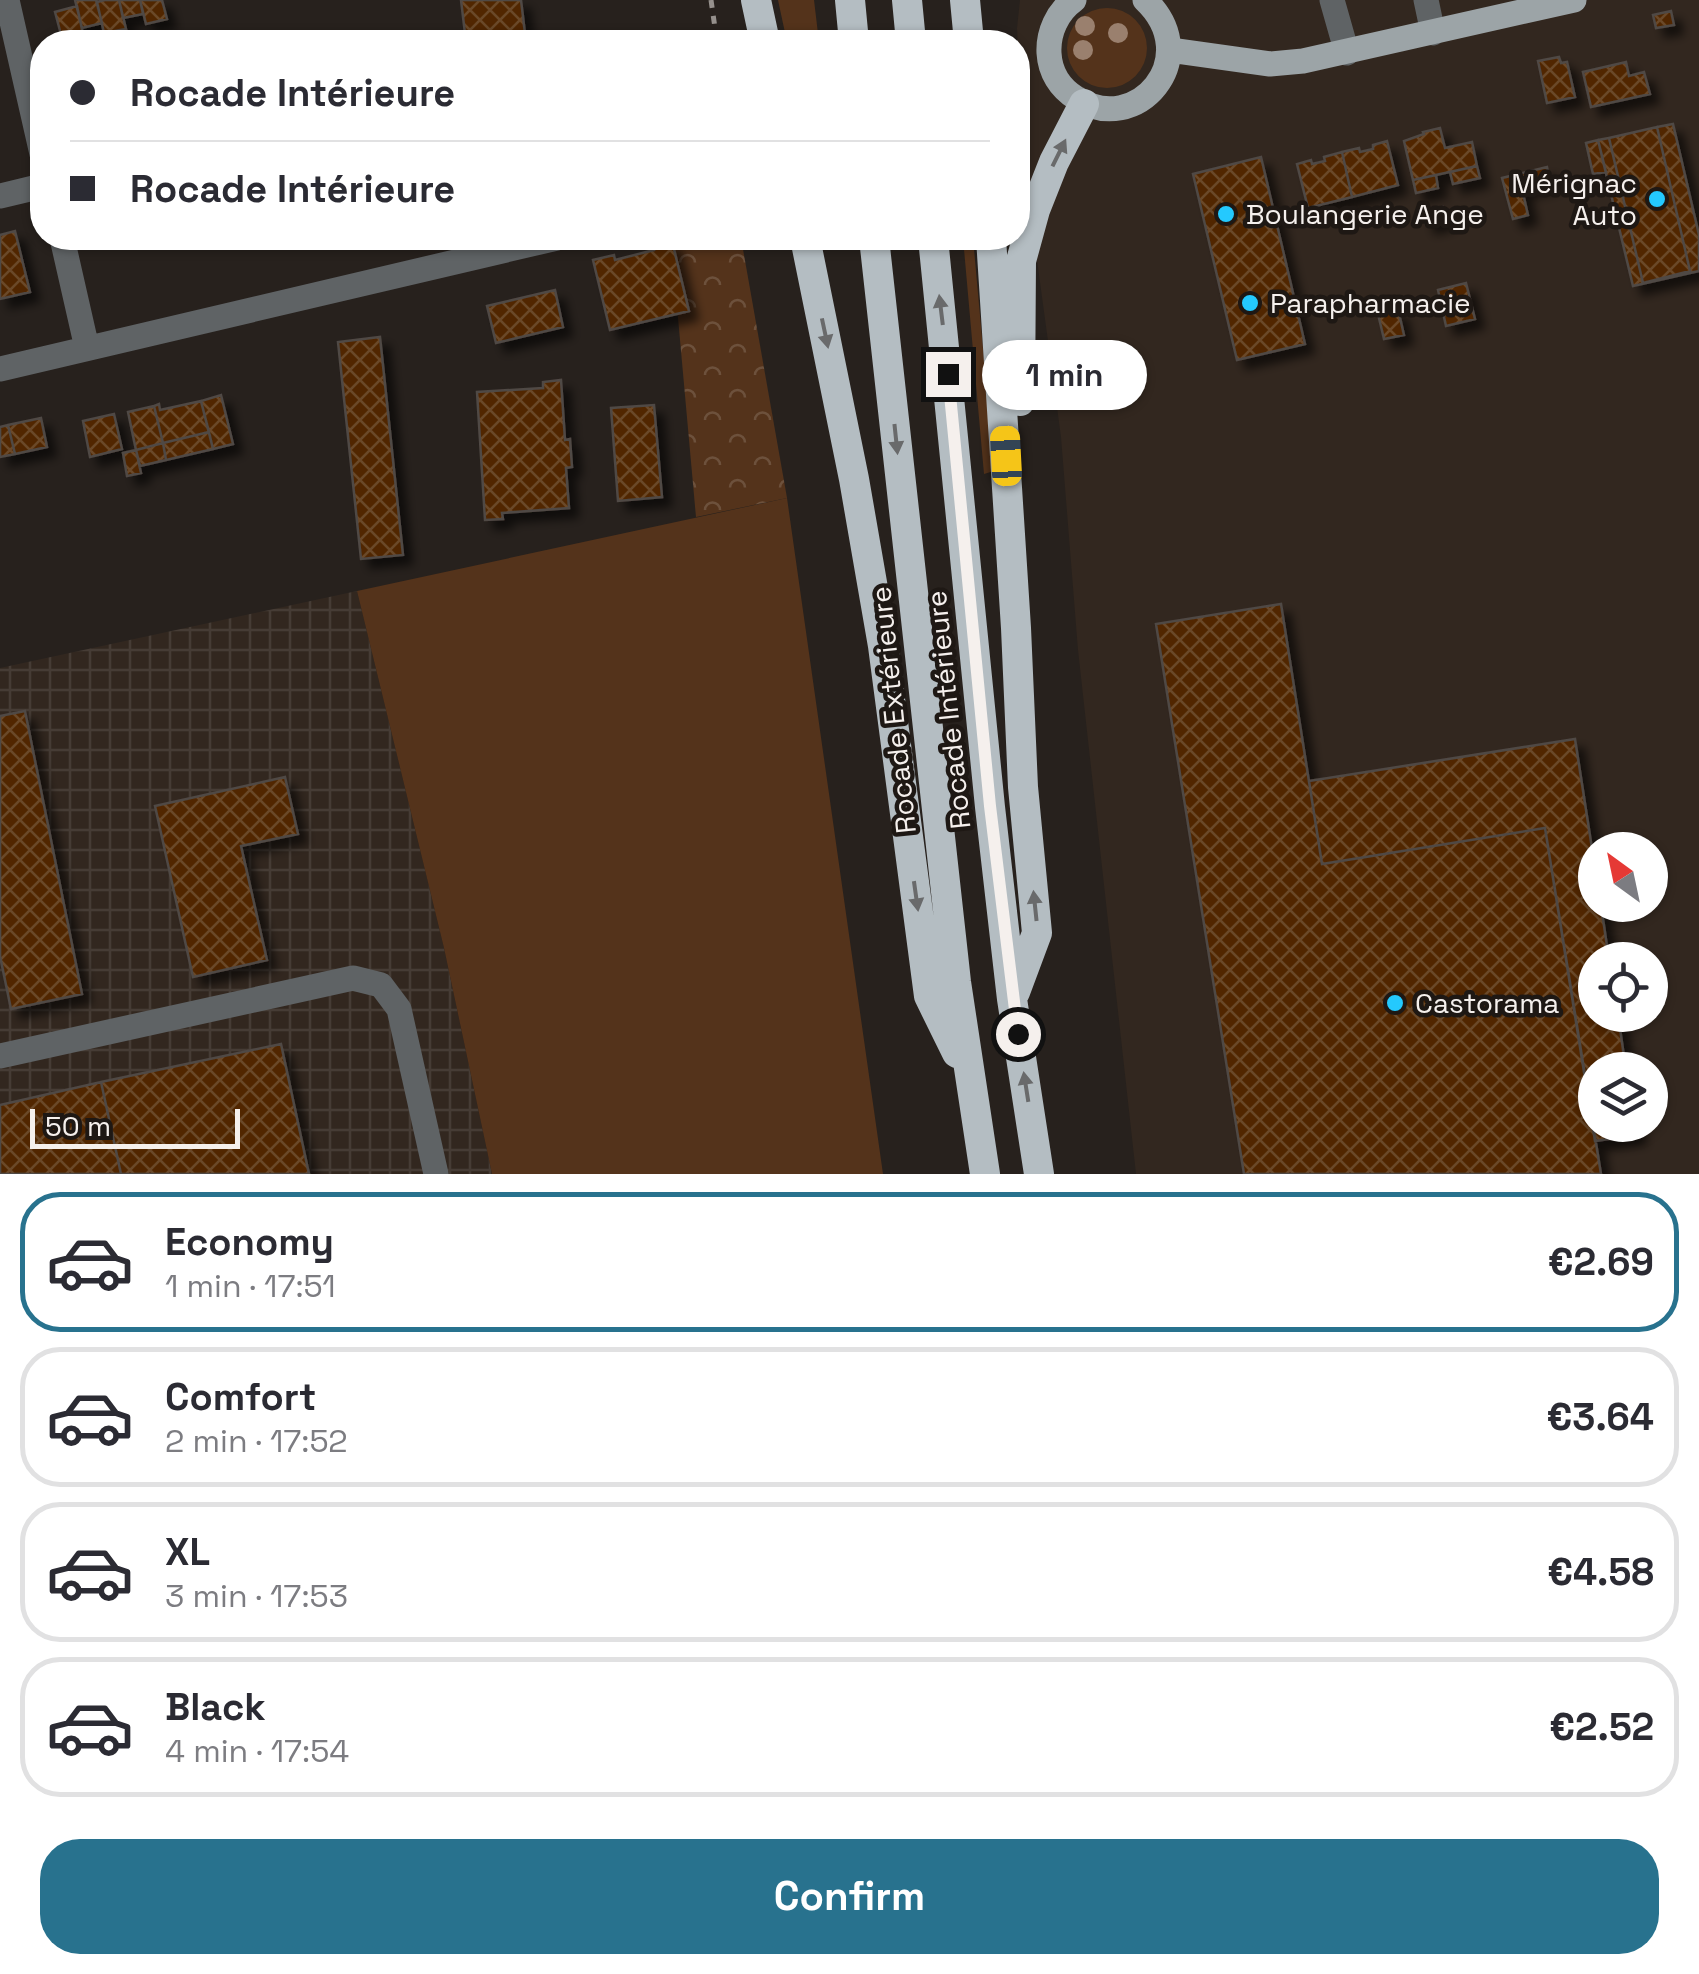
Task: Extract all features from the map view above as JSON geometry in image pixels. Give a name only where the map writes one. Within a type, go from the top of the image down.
[{"type":"highway","points":[[756,0],[762,30]]},
{"type":"highway","points":[[850,0],[853,30]]},
{"type":"highway","points":[[907,0],[910,30]]},
{"type":"highway","points":[[965,0],[968,30]]},
{"type":"highway","points":[[1030,230],[1054,162],[1084,104]]},
{"type":"highway","points":[[808,250],[880,628],[929,996],[969,1078]]},
{"type":"highway","name":"Rocade Extérieure","points":[[875,250],[956,982],[985,1174]]},
{"type":"highway","name":"Rocade Intérieure","points":[[934,250],[990,806],[1012,999],[1039,1174]]},
{"type":"highway","points":[[991,250],[1023,787],[1038,933],[1012,999]]},
{"type":"highway","points":[[1016,628],[1025,250]]},
{"type":"main road","points":[[1074,0],[1056,20],[1049,39],[1049,58],[1056,77],[1068,92],[1084,104],[1103,108],[1141,100],[1156,87],[1166,70],[1170,50],[1166,30],[1145,0]]},
{"type":"main road","points":[[1170,50],[1270,64],[1303,61],[1574,0]]},
{"type":"street","points":[[7,0],[8,40],[30,109]]},
{"type":"street","points":[[1426,0],[1433,33]]},
{"type":"street","points":[[1330,1],[1347,53]]},
{"type":"street","points":[[0,196],[30,189]]},
{"type":"street","points":[[65,250],[87,348]]},
{"type":"street","points":[[0,368],[507,250]]},
{"type":"street","points":[[0,1056],[354,978],[368,980],[382,985],[399,1009],[436,1174]]},
{"type":"path","points":[[711,0],[716,30]]},
{"type":"shaded area","points":[[1020,0],[1699,0],[1699,1174],[1136,1174],[1078,650],[1061,437],[1030,209],[1030,30],[1017,30]]},
{"type":"shaded area","points":[[357,591],[444,948],[492,1174],[0,1174],[0,668]]},
{"type":"green space","points":[[778,0],[814,0],[818,30],[784,30]]},
{"type":"green space","points":[[1107,8],[1122,11],[1135,20],[1144,33],[1144,63],[1135,76],[1122,85],[1107,88],[1092,85],[1079,76],[1070,63],[1067,48],[1070,33],[1079,20],[1092,11]]},
{"type":"green space","points":[[743,250],[787,498],[696,517],[672,251]]},
{"type":"green space","points":[[964,250],[974,250],[994,471],[984,474]]},
{"type":"green space","points":[[787,498],[883,1174],[492,1174],[444,948],[357,591]]},
{"type":"building","points":[[75,0],[96,0],[102,23],[82,28]]},
{"type":"building","points":[[119,0],[126,29],[103,30],[97,2]]},
{"type":"building","points":[[119,0],[140,0],[143,14],[123,18]]},
{"type":"building","points":[[140,0],[162,0],[167,19],[146,24]]},
{"type":"building","points":[[461,0],[521,0],[525,30],[465,30]]},
{"type":"building","points":[[77,6],[82,30],[60,30],[55,12]]},
{"type":"building","points":[[1671,11],[1674,25],[1656,28],[1653,15]]},
{"type":"building","points":[[1559,57],[1561,63],[1567,62],[1575,97],[1547,103],[1538,61]]},
{"type":"building","points":[[1626,62],[1629,76],[1644,72],[1650,94],[1591,107],[1583,72]]},
{"type":"building","points":[[1673,124],[1699,235],[1699,271],[1633,286],[1598,140],[1609,138],[1643,283],[1690,271],[1657,127]]},
{"type":"building","points":[[1657,127],[1690,271],[1643,283],[1609,138]]},
{"type":"building","points":[[1440,128],[1445,148],[1472,142],[1477,166],[1413,180],[1404,141]]},
{"type":"building","points":[[1598,140],[1606,172],[1593,174],[1586,143]]},
{"type":"building","points":[[1387,141],[1398,185],[1352,197],[1342,152],[1373,149],[1373,145]]},
{"type":"building","points":[[1342,152],[1352,197],[1308,208],[1297,164],[1325,161],[1324,157]]},
{"type":"building","points":[[1261,157],[1305,344],[1237,360],[1193,174]]},
{"type":"building","points":[[1477,166],[1480,178],[1453,184],[1450,172]]},
{"type":"building","points":[[1547,167],[1550,182],[1522,189],[1528,215],[1513,219],[1502,178]]},
{"type":"building","points":[[1436,175],[1438,188],[1416,193],[1413,180]]},
{"type":"building","points":[[1443,207],[1445,220],[1426,225],[1423,212]]},
{"type":"building","points":[[15,231],[30,292],[0,299],[0,235]]},
{"type":"building","points":[[654,250],[674,250],[689,311],[610,330],[593,260],[614,255],[615,260]]},
{"type":"building","points":[[1466,283],[1475,319],[1446,326],[1438,290]]},
{"type":"building","points":[[555,290],[563,327],[496,343],[487,306]]},
{"type":"building","points":[[1398,309],[1404,335],[1384,339],[1378,314]]},
{"type":"building","points":[[380,337],[403,555],[361,559],[338,342]]},
{"type":"building","points":[[561,380],[565,440],[570,439],[572,467],[566,468],[569,508],[502,513],[503,519],[485,520],[477,392],[543,388],[543,382]]},
{"type":"building","points":[[221,395],[233,444],[213,449],[201,401]]},
{"type":"building","points":[[201,401],[209,432],[163,443],[154,406],[159,404],[160,410]]},
{"type":"building","points":[[654,405],[662,497],[618,501],[611,408]]},
{"type":"building","points":[[154,406],[163,443],[136,450],[128,412]]},
{"type":"building","points":[[114,414],[122,449],[90,457],[83,421]]},
{"type":"building","points":[[41,418],[47,447],[15,454],[8,425]]},
{"type":"building","points":[[8,425],[15,454],[0,457],[0,427]]},
{"type":"building","points":[[209,432],[213,449],[166,460],[163,443]]},
{"type":"building","points":[[163,443],[166,460],[140,466],[136,450]]},
{"type":"building","points":[[136,450],[141,473],[127,476],[123,453]]},
{"type":"building","name":"Castorama","points":[[1281,604],[1322,864],[1545,828],[1581,1052],[1578,1052],[1578,1142],[1596,1142],[1601,1174],[1244,1174],[1156,624]]},
{"type":"building","points":[[25,711],[82,994],[11,1009],[0,956],[0,716]]},
{"type":"building","points":[[1575,739],[1589,832],[1578,832],[1578,922],[1603,922],[1606,942],[1578,942],[1578,1032],[1620,1032],[1623,1052],[1581,1052],[1545,828],[1322,864],[1309,781]]},
{"type":"building","points":[[285,777],[298,834],[241,846],[267,960],[193,977],[155,806]]},
{"type":"building","points":[[281,1044],[309,1174],[121,1174],[101,1082]]},
{"type":"building","points":[[101,1082],[121,1174],[0,1174],[0,1105]]},
{"type":"place","name":"Mérignac Auto","points":[[1657,199]]},
{"type":"place","name":"Boulangerie Ange","points":[[1226,214]]},
{"type":"place","name":"Parapharmacie","points":[[1250,303]]},
{"type":"place","name":"Castorama","points":[[1395,1003]]},
{"type":"route","points":[[948,374],[990,806],[1018,1034]]}]
